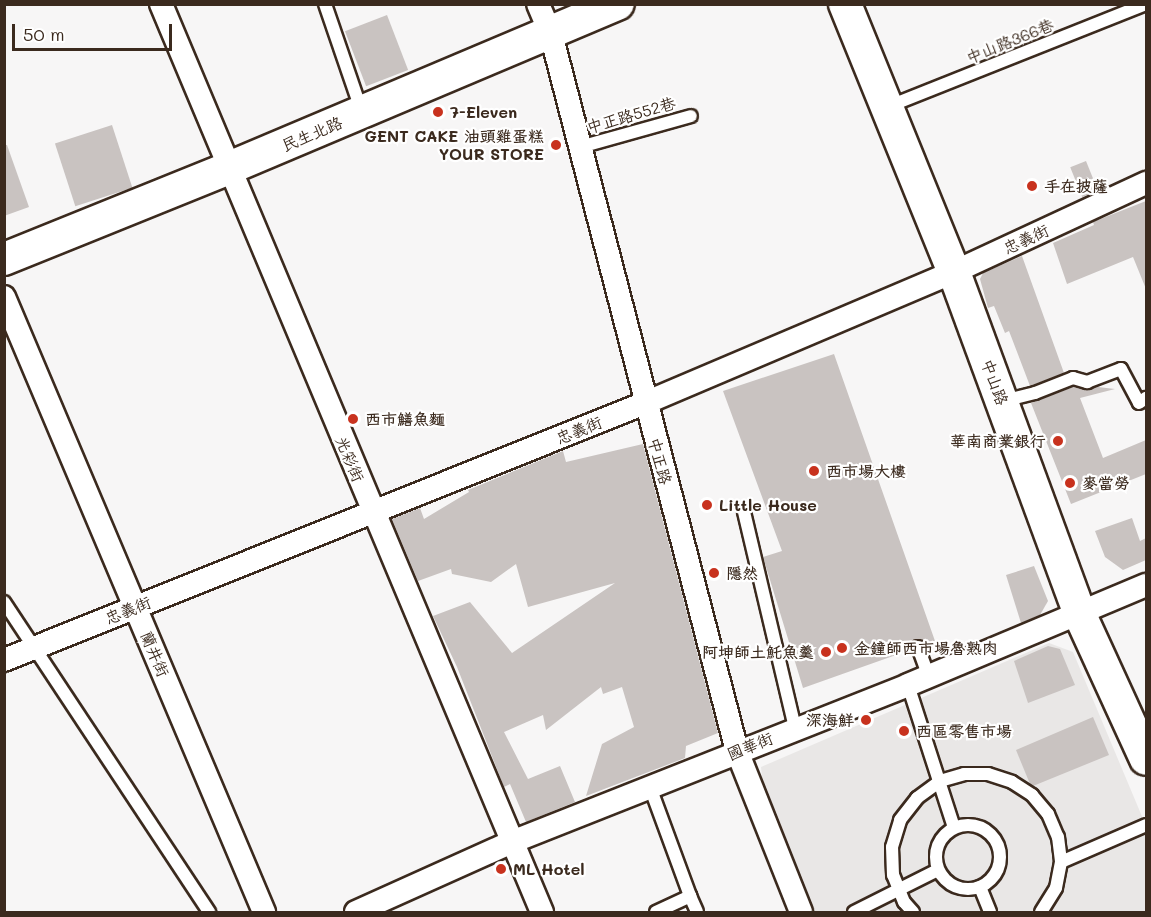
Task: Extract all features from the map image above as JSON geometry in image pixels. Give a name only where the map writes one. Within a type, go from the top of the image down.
[{"type":"street","name":"光彩街","points":[[160,4],[542,912]]},
{"type":"street","name":"中正路","points":[[538,4],[551,34],[645,404],[737,751],[801,912]]},
{"type":"street","name":"民生北路","points":[[4,259],[363,113],[618,4]]},
{"type":"street","name":"中山路","points":[[845,4],[954,272],[1080,615],[1146,759]]},
{"type":"street","name":"忠義街","points":[[4,660],[645,404],[954,272],[1146,183]]},
{"type":"street","name":"蘭井街","points":[[4,297],[264,912]]},
{"type":"street","name":"國華街","points":[[356,912],[512,842],[918,681],[1080,615],[1146,585]]},
{"type":"lane","points":[[325,4],[363,113]]},
{"type":"lane","name":"中山路366巷","points":[[886,108],[1146,4]]},
{"type":"lane","name":"中正路552巷","points":[[580,147],[691,116]]},
{"type":"lane","points":[[1002,401],[1035,393],[1073,378],[1086,382],[1121,369],[1139,403],[1146,398]]},
{"type":"lane","points":[[744,512],[795,728]]},
{"type":"lane","points":[[4,602],[209,912]]},
{"type":"lane","points":[[918,647],[918,681],[940,781],[954,827]]},
{"type":"lane","points":[[913,912],[904,902],[893,875],[892,847],[900,820],[917,798],[940,781],[964,774],[988,774],[1012,782],[1032,795],[1048,814],[1058,837],[1061,862],[1056,888],[1041,912]]},
{"type":"lane","points":[[650,787],[697,912]]},
{"type":"lane","points":[[975,825],[992,836],[998,845],[999,865],[989,882],[980,887],[960,889],[943,879],[938,870],[936,850],[946,833],[954,827],[975,825]]},
{"type":"lane","points":[[1061,862],[1146,825]]},
{"type":"lane","points":[[854,912],[938,870]]},
{"type":"lane","points":[[980,887],[990,912]]},
{"type":"lane","points":[[656,912],[690,896]]},
{"type":"shaded area","points":[[1049,643],[1073,652],[1146,826],[1146,912],[814,912],[763,786],[761,767]]},
{"type":"building","points":[[387,15],[408,70],[366,86],[345,31]]},
{"type":"building","points":[[112,125],[132,188],[75,206],[55,144]]},
{"type":"building","points":[[4,145],[7,145],[29,207],[4,216]]},
{"type":"building","points":[[1086,161],[1098,191],[1082,197],[1070,167]]},
{"type":"building","points":[[1146,201],[1146,289],[1133,257],[1067,284],[1053,243],[1094,225],[1093,222]]},
{"type":"building","points":[[1022,256],[1064,373],[1030,386],[1009,331],[1005,333],[994,306],[988,308],[980,279],[983,273]]},
{"type":"building","name":"西市場大樓","points":[[834,354],[935,641],[926,644],[916,639],[911,642],[910,650],[803,688],[763,557],[782,551],[723,391]]},
{"type":"building","points":[[1073,387],[1085,390],[1098,387],[1115,389],[1080,398],[1103,458],[1146,440],[1146,474],[1071,504],[1031,403]]},
{"type":"building","points":[[643,444],[718,733],[686,746],[685,758],[586,796],[602,744],[634,727],[622,687],[603,694],[601,687],[546,730],[543,715],[504,732],[528,779],[560,766],[575,802],[526,822],[510,784],[504,787],[457,667],[433,616],[470,602],[512,653],[615,583],[528,607],[516,564],[491,582],[452,574],[451,569],[418,581],[392,519],[420,508],[424,519],[469,492],[468,490],[563,451],[566,462]]},
{"type":"building","points":[[1132,518],[1140,541],[1146,538],[1146,560],[1123,570],[1105,557],[1095,531]]},
{"type":"building","points":[[1034,566],[1048,601],[1040,615],[1021,623],[1006,575]]},
{"type":"building","points":[[1048,646],[1060,649],[1075,685],[1028,703],[1014,661]]},
{"type":"building","points":[[1093,717],[1109,755],[1033,786],[1030,784],[1016,750]]},
{"type":"place","name":"7-Eleven","points":[[438,112]]},
{"type":"place","name":"GENT CAKE 油頭雞蛋糕 YOUR STORE","points":[[556,145]]},
{"type":"place","name":"手在披薩","points":[[1032,186]]},
{"type":"place","name":"西市鱔魚麵","points":[[353,419]]},
{"type":"place","name":"華南商業銀行","points":[[1058,441]]},
{"type":"place","name":"西市場大樓","points":[[814,471]]},
{"type":"place","name":"麥當勞","points":[[1070,483]]},
{"type":"place","name":"Little House","points":[[707,505]]},
{"type":"place","name":"隱然","points":[[714,573]]},
{"type":"place","name":"金鐘師西市場魯熟肉","points":[[842,648]]},
{"type":"place","name":"阿坤師土魠魚羹","points":[[826,652]]},
{"type":"place","name":"深海鮮","points":[[866,720]]},
{"type":"place","name":"西區零售市場","points":[[904,731]]},
{"type":"place","name":"ML Hotel","points":[[501,869]]}]
